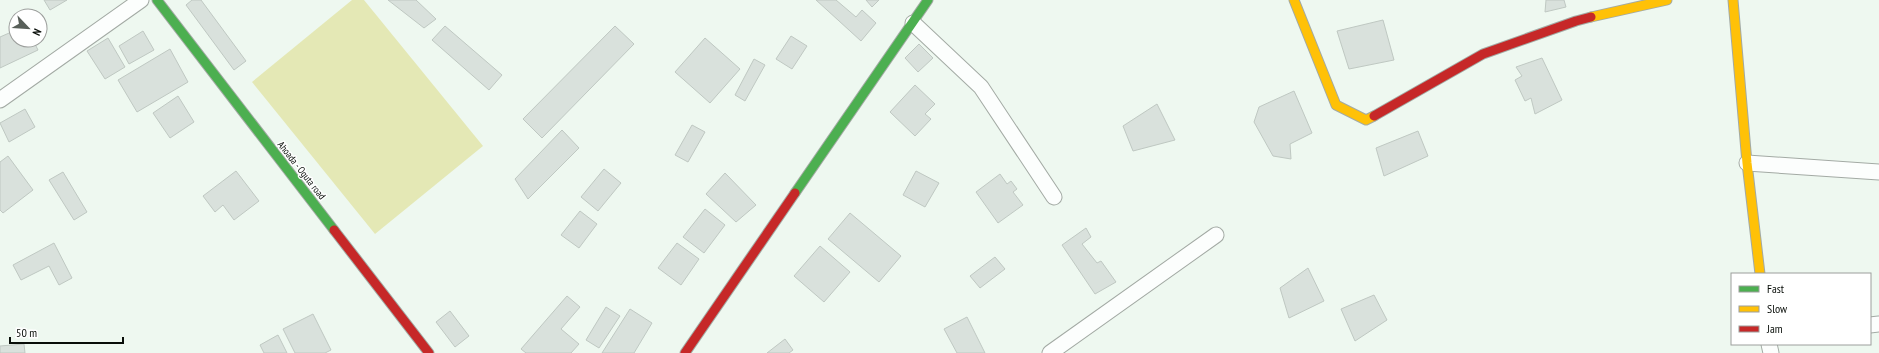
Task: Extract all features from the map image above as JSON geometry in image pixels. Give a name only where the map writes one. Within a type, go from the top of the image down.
[{"type":"street","points":[[0,100],[141,0]]},
{"type":"street","name":"Ahoada - Oguta road","points":[[157,0],[429,353]]},
{"type":"street","points":[[685,353],[928,0]]},
{"type":"street","points":[[1294,0],[1336,105],[1366,120],[1484,54],[1576,20],[1667,0]]},
{"type":"street","points":[[1733,0],[1747,163],[1760,273]]},
{"type":"street","points":[[912,23],[981,87],[1054,197]]},
{"type":"street","points":[[1747,163],[1879,172]]},
{"type":"street","points":[[1050,353],[1216,235]]},
{"type":"green space","points":[[352,0],[364,0],[483,146],[375,234],[252,82]]},
{"type":"building","points":[[44,0],[67,0],[50,10]]},
{"type":"building","points":[[192,0],[201,0],[246,61],[234,70],[186,5]]},
{"type":"building","points":[[388,0],[416,0],[436,19],[424,28]]},
{"type":"building","points":[[816,0],[836,0],[856,17],[862,10],[876,23],[861,41]]},
{"type":"building","points":[[866,0],[879,0],[872,7]]},
{"type":"building","points":[[1546,0],[1564,0],[1566,7],[1545,12]]},
{"type":"building","points":[[1383,20],[1394,60],[1349,69],[1337,31]]},
{"type":"building","points":[[445,26],[502,75],[489,90],[432,40]]},
{"type":"building","points":[[615,26],[634,44],[542,138],[523,119]]},
{"type":"building","points":[[143,31],[154,50],[129,64],[119,46]]},
{"type":"building","points":[[8,34],[8,48],[37,48],[38,50],[0,68],[0,37]]},
{"type":"building","points":[[791,36],[807,46],[792,69],[776,59]]},
{"type":"building","points":[[108,38],[125,67],[105,79],[87,51]]},
{"type":"building","points":[[705,38],[740,69],[710,103],[675,72]]},
{"type":"building","points":[[919,44],[933,58],[918,72],[905,58]]},
{"type":"building","points":[[170,49],[188,82],[137,112],[118,80]]},
{"type":"building","points":[[1542,58],[1562,100],[1535,114],[1531,98],[1525,101],[1515,80],[1522,76],[1516,67]]},
{"type":"building","points":[[754,59],[765,65],[745,101],[735,95]]},
{"type":"building","points":[[915,85],[935,104],[925,114],[931,119],[915,136],[890,112]]},
{"type":"building","points":[[1294,91],[1312,133],[1290,144],[1291,159],[1273,156],[1254,122],[1259,107]]},
{"type":"building","points":[[178,96],[194,122],[170,138],[153,113]]},
{"type":"building","points":[[1157,104],[1175,140],[1133,151],[1123,126]]},
{"type":"building","points":[[25,109],[35,127],[9,142],[0,123]]},
{"type":"building","points":[[692,125],[705,132],[688,162],[675,155]]},
{"type":"building","points":[[562,130],[579,148],[528,199],[515,179]]},
{"type":"building","points":[[1418,131],[1428,156],[1384,176],[1376,148]]},
{"type":"building","points":[[8,156],[33,190],[3,213],[0,210],[0,162]]},
{"type":"building","points":[[604,169],[621,183],[598,211],[581,197]]},
{"type":"building","points":[[236,171],[259,201],[234,220],[223,205],[215,212],[203,196]]},
{"type":"building","points":[[916,171],[939,183],[925,207],[903,195]]},
{"type":"building","points":[[63,172],[87,212],[74,220],[49,180]]},
{"type":"building","points":[[725,173],[756,205],[736,222],[706,194]]},
{"type":"building","points":[[1000,174],[1007,184],[1011,181],[1017,189],[1013,192],[1023,205],[998,223],[976,192]]},
{"type":"building","points":[[705,209],[725,225],[704,253],[683,237]]},
{"type":"building","points":[[580,211],[597,224],[579,248],[561,235]]},
{"type":"building","points":[[850,213],[901,256],[879,282],[828,239]]},
{"type":"building","points":[[1086,228],[1091,237],[1082,244],[1097,263],[1101,261],[1116,282],[1095,294],[1062,245]]},
{"type":"building","points":[[54,243],[72,278],[59,285],[49,266],[21,280],[13,265]]},
{"type":"building","points":[[677,243],[699,259],[681,285],[658,268]]},
{"type":"building","points":[[820,246],[850,272],[824,302],[794,276]]},
{"type":"building","points":[[995,257],[1005,269],[980,288],[970,276]]},
{"type":"building","points":[[1308,268],[1324,301],[1289,318],[1280,288]]},
{"type":"building","points":[[1374,295],[1387,320],[1355,341],[1341,309]]},
{"type":"building","points":[[567,296],[580,307],[561,329],[579,344],[571,353],[526,353],[521,349]]},
{"type":"building","points":[[606,307],[620,316],[599,348],[586,340]]},
{"type":"building","points":[[630,309],[652,323],[634,353],[602,353]]},
{"type":"building","points":[[450,311],[469,336],[455,347],[436,322]]},
{"type":"building","points":[[313,314],[331,350],[325,353],[295,353],[283,329]]},
{"type":"building","points":[[967,317],[985,353],[957,353],[944,329]]},
{"type":"building","points":[[278,335],[287,353],[264,353],[260,345]]},
{"type":"building","points":[[785,339],[793,350],[789,353],[767,353]]},
{"type":"building","points":[[24,344],[25,353],[0,353],[0,346]]},
{"type":"traffic: fast","points":[[157,0],[334,230]]},
{"type":"traffic: fast","points":[[795,193],[928,0]]},
{"type":"traffic: slow","points":[[1294,0],[1336,105],[1366,120],[1374,116]]},
{"type":"traffic: slow","points":[[1591,17],[1667,0]]},
{"type":"traffic: slow","points":[[1733,0],[1747,163],[1760,273]]},
{"type":"traffic: jam","points":[[1374,116],[1483,54],[1591,17]]},
{"type":"traffic: jam","points":[[685,353],[795,193]]},
{"type":"traffic: jam","points":[[334,230],[429,353]]}]
